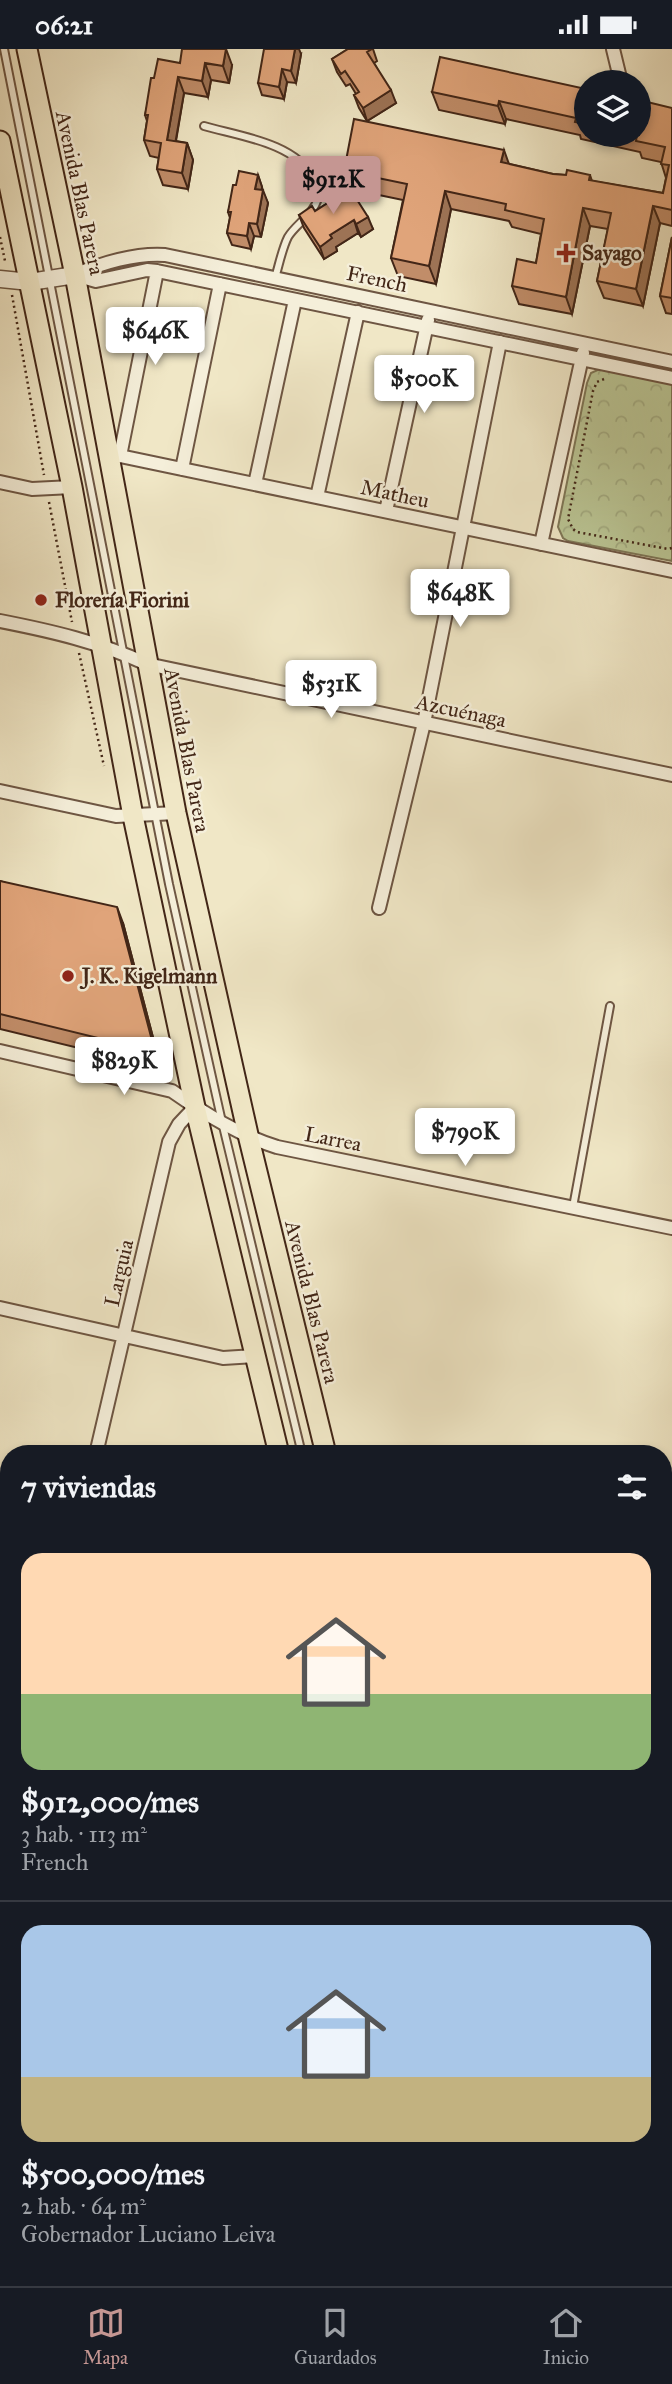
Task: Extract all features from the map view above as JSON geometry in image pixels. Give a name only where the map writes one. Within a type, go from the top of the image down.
[{"type":"main road","name":"Avenida Blas Parera","points":[[27,49],[115,457],[147,664],[176,813],[249,1139],[324,1445]]},
{"type":"main road","points":[[0,141],[72,487],[133,817],[195,1107],[277,1445]]},
{"type":"street","points":[[613,49],[618,70]]},
{"type":"street","name":"French","points":[[0,279],[30,282],[75,275],[93,267],[153,254],[672,362]]},
{"type":"street","name":"French","points":[[75,275],[96,281],[147,270],[157,271],[672,378]]},
{"type":"street","points":[[115,457],[157,271]]},
{"type":"street","points":[[182,469],[220,284]]},
{"type":"street","points":[[255,484],[295,299]]},
{"type":"street","points":[[386,511],[430,311]]},
{"type":"street","points":[[317,497],[358,312]]},
{"type":"street","points":[[379,908],[424,723],[500,342]]},
{"type":"street","points":[[541,544],[585,344]]},
{"type":"street","name":"Matheu","points":[[115,457],[672,571]]},
{"type":"street","points":[[0,482],[32,489],[72,487]]},
{"type":"street","name":"Azcuénaga","points":[[0,621],[75,637],[147,664],[672,775]]},
{"type":"street","points":[[0,791],[116,817],[176,813]]},
{"type":"street","name":"Larrea","points":[[0,1051],[172,1091],[249,1139],[277,1147],[672,1228]]},
{"type":"street","name":"Larguia","points":[[98,1445],[169,1142],[179,1125],[195,1107]]},
{"type":"street","points":[[0,1308],[223,1358],[255,1356]]},
{"type":"lane","points":[[4,49],[155,815],[222,1122],[300,1445]]},
{"type":"lane","points":[[204,126],[282,149],[298,158],[317,184],[318,197],[313,208],[287,239],[275,278]]},
{"type":"lane","points":[[573,1207],[611,1006]]},
{"type":"path","points":[[593,391],[568,519],[573,529],[655,547],[672,548]]},
{"type":"green space","points":[[602,368],[672,383],[672,561],[568,541],[563,538],[558,527],[587,383],[591,373]]},
{"type":"building","points":[[182,49],[226,49],[223,66],[205,63],[202,81],[178,77],[167,140],[187,143],[182,173],[157,169],[161,143],[144,140],[151,78],[154,78],[158,59],[180,63]]},
{"type":"building","points":[[264,49],[295,49],[291,71],[282,69],[279,87],[258,83]]},
{"type":"building","points":[[348,49],[372,49],[367,52],[391,90],[363,108],[354,95],[359,92],[345,71],[341,74],[332,59]]},
{"type":"building","points":[[440,57],[574,86],[574,118],[499,101],[498,106],[432,92]]},
{"type":"building","points":[[651,103],[672,108],[672,210],[653,206],[636,289],[597,281],[611,213],[583,208],[566,297],[512,286],[517,259],[536,263],[544,219],[505,210],[506,204],[445,191],[429,266],[391,258],[407,184],[344,171],[354,119],[504,150],[501,162],[553,174],[566,175],[567,170],[590,175],[589,180],[663,193],[669,165],[661,164],[665,147],[651,144]]},
{"type":"building","points":[[239,171],[258,175],[255,189],[263,190],[257,224],[249,223],[247,236],[227,233],[233,185],[236,185]]},
{"type":"building","points":[[347,184],[368,217],[356,224],[354,220],[330,235],[332,238],[320,247],[299,215],[312,206],[315,211],[337,197],[334,192]]},
{"type":"building","points":[[672,237],[672,298],[660,296]]},
{"type":"building","name":"J. K. Kigelmann","points":[[0,881],[117,907],[155,1052],[0,1014]]},
{"type":"place","name":"Sayago","points":[[566,253]]},
{"type":"place","name":"Florería Fiorini","points":[[41,600]]},
{"type":"place","name":"J. K. Kigelmann","points":[[68,976]]}]
